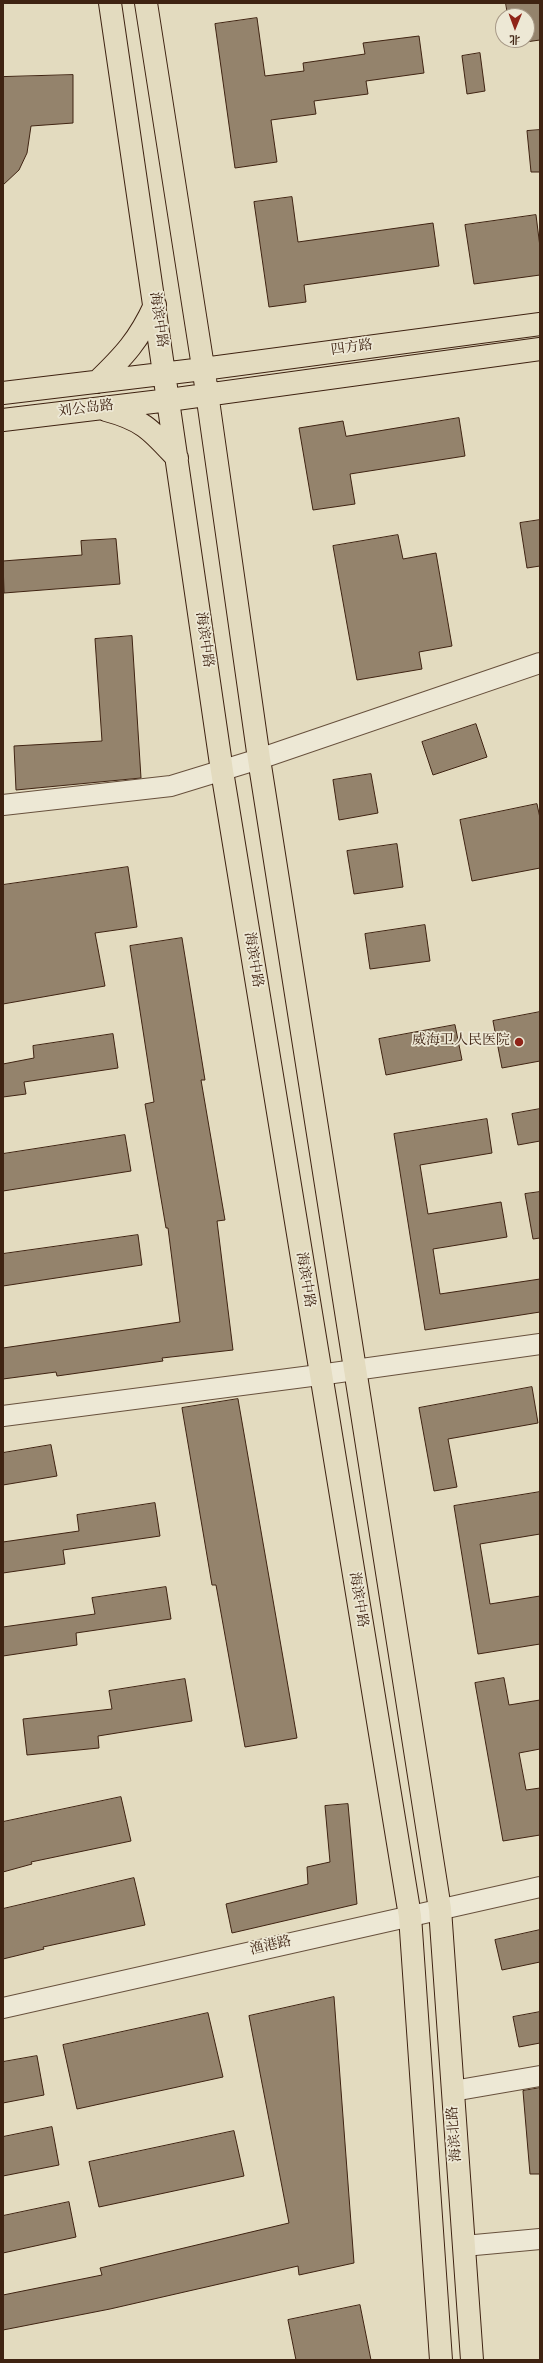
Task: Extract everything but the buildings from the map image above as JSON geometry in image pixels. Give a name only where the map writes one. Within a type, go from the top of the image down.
[{"type":"main road","name":"海滨中路","points":[[110,3],[222,771],[319,1376],[410,1916]]},
{"type":"main road","points":[[146,3],[204,369],[259,759],[440,1909]]},
{"type":"main road","points":[[97,382],[125,355],[143,330],[155,305]]},
{"type":"main road","name":"四方路","points":[[165,374],[540,324]]},
{"type":"main road","name":"四方路","points":[[169,400],[540,349]]},
{"type":"main road","name":"刘公岛路","points":[[3,393],[165,374]]},
{"type":"main road","name":"刘公岛路","points":[[3,420],[169,400]]},
{"type":"main road","points":[[100,408],[130,416],[153,431],[177,458]]},
{"type":"main road","name":"海滨北路","points":[[440,1909],[472,2360]]},
{"type":"main road","points":[[410,1916],[441,2360]]},
{"type":"street","points":[[3,806],[172,786],[259,759],[540,663]]},
{"type":"street","points":[[3,1416],[319,1376],[540,1344]]},
{"type":"street","name":"渔港路","points":[[3,2008],[540,1887]]},
{"type":"street","points":[[453,2091],[540,2076]]},
{"type":"street","points":[[464,2246],[540,2239]]},
{"type":"place","name":"威海卫人民医院","points":[[519,1042]]}]
